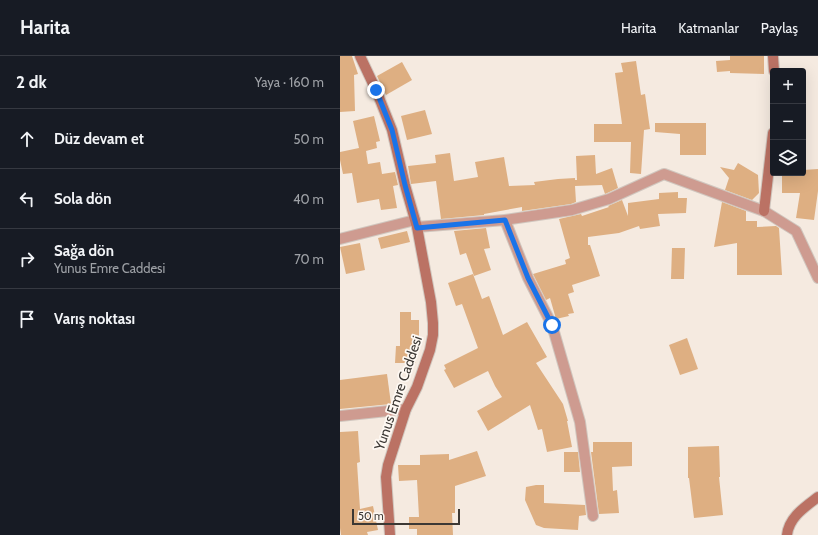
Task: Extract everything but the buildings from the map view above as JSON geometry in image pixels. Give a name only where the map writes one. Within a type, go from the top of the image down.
[{"type":"street","name":"Yunus Emre Caddesi","points":[[360,56],[392,130],[416,224],[431,302],[433,334],[430,350],[417,387],[406,409],[391,452],[386,477],[390,535]]},
{"type":"street","points":[[773,56],[774,68]]},
{"type":"street","points":[[764,211],[772,140]]},
{"type":"street","points":[[340,239],[416,224],[505,220],[572,210],[609,199],[664,174],[764,211],[796,231],[818,278]]},
{"type":"street","points":[[505,220],[528,278],[552,325],[580,422],[593,516]]},
{"type":"street","points":[[340,416],[406,409]]},
{"type":"street","points":[[787,535],[788,528],[794,517],[818,496]]},
{"type":"route","points":[[376,90],[392,130],[417,228],[505,220],[528,278],[552,325]]}]
